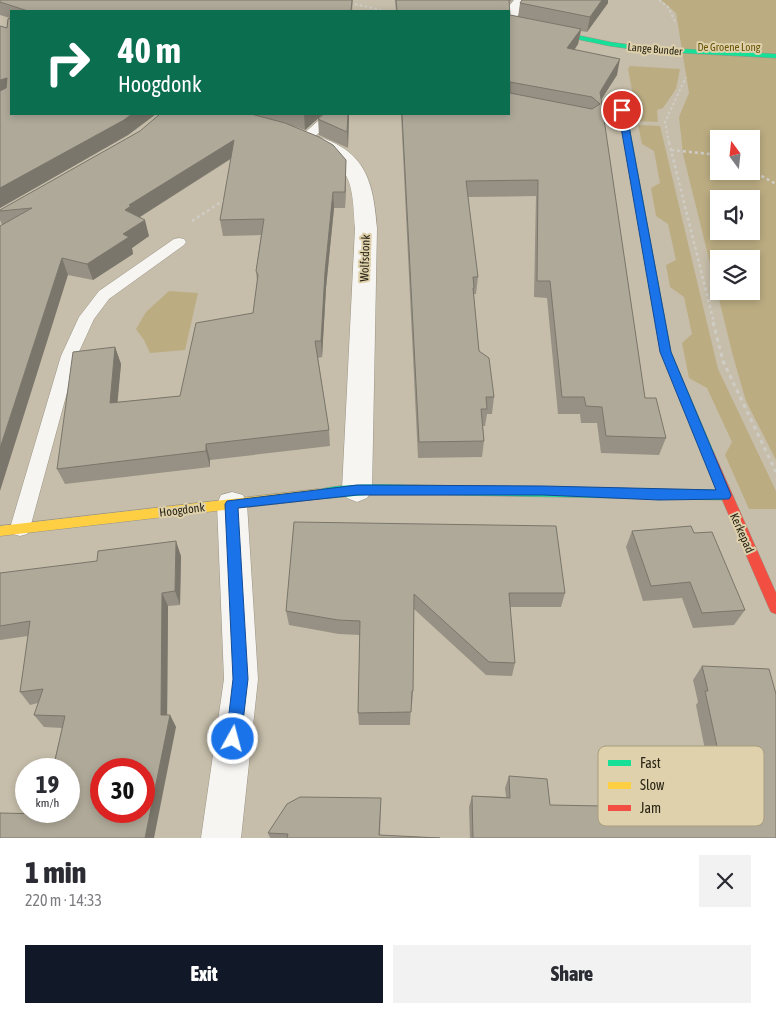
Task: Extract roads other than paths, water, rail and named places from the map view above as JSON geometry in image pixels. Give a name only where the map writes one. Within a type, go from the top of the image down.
[{"type":"street","points":[[510,15],[522,0]]},
{"type":"street","name":"Lange Bunder","points":[[510,23],[536,30],[645,48],[776,56]]},
{"type":"street","name":"Lange Bunder","points":[[536,30],[621,34]]},
{"type":"street","name":"Kerkepad","points":[[622,110],[666,352],[725,495],[776,608]]},
{"type":"street","name":"Wolfsdonk","points":[[297,136],[347,159],[364,188],[366,228],[357,490]]},
{"type":"street","name":"Hoogdonk","points":[[0,531],[357,490],[543,490],[659,495],[725,495]]},
{"type":"street","points":[[221,838],[241,679],[232,504]]},
{"type":"lane","points":[[297,136],[331,115]]},
{"type":"lane","points":[[20,528],[69,356],[87,317],[104,295],[179,242]]},
{"type":"park label","name":"De Groene Long","points":[[729,47]]}]
